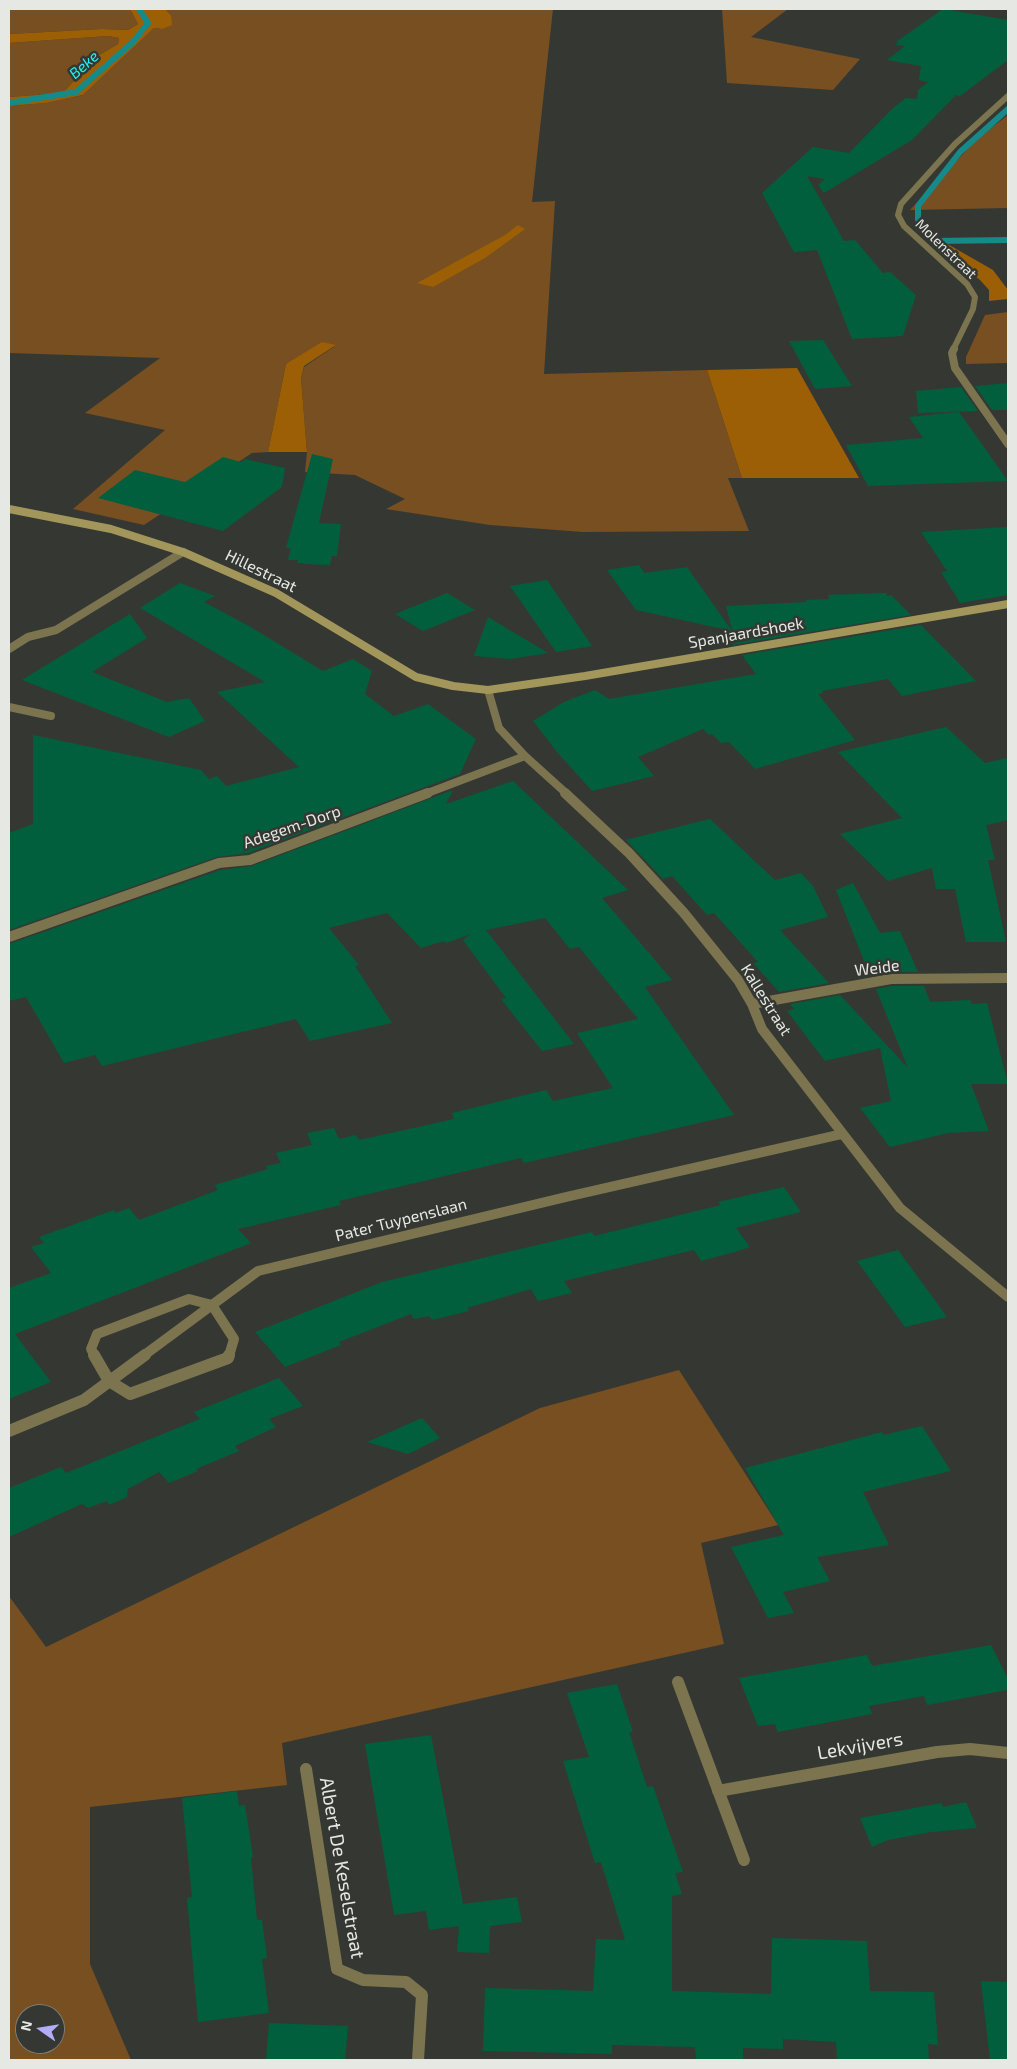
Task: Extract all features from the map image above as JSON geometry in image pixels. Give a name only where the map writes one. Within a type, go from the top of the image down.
[{"type":"street","name":"Molenstraat","points":[[1008,96],[955,144],[901,204],[898,215],[904,226],[967,284],[975,297],[973,309],[952,353],[954,368],[1008,444]]},
{"type":"street","name":"Hillestraat","points":[[9,509],[111,529],[183,552],[276,593],[416,677],[453,686],[488,690]]},
{"type":"street","points":[[9,649],[28,637],[56,630],[183,552]]},
{"type":"street","name":"Spanjaardshoek","points":[[488,690],[585,676],[1008,604]]},
{"type":"street","name":"Kallestraat","points":[[488,690],[499,728],[525,756],[615,840],[672,900],[738,980],[752,1004],[762,1029],[900,1208],[1008,1297]]},
{"type":"street","points":[[9,707],[51,716]]},
{"type":"street","name":"Adegem-Dorp","points":[[9,937],[219,863],[250,860],[525,756]]},
{"type":"street","name":"Weide","points":[[752,1004],[891,978],[1008,978]]},
{"type":"street","name":"Pater Tuypenslaan","points":[[9,1431],[84,1400],[258,1272],[556,1199],[842,1134]]},
{"type":"street","points":[[189,1299],[212,1305],[234,1339],[228,1358],[130,1394],[110,1381],[91,1349],[97,1334],[189,1299]]},
{"type":"street","points":[[678,1682],[744,1860]]},
{"type":"street","name":"Lekvijvers","points":[[718,1791],[937,1752],[970,1749],[1008,1754]]},
{"type":"street","name":"Albert De Keselstraat","points":[[306,1769],[337,1969],[363,1980],[406,1982],[422,1995],[418,2060]]},
{"type":"shaded area","points":[[9,9],[130,9],[138,24],[128,30],[102,29],[9,34]]},
{"type":"shaded area","points":[[130,9],[165,9],[171,15],[172,25],[162,29],[154,28],[83,95],[46,103],[9,106],[9,97],[63,93],[94,58],[118,44],[119,38],[108,36],[9,43],[9,34],[102,29],[128,30],[138,24]]},
{"type":"shaded area","points":[[165,9],[553,9],[532,202],[555,201],[544,374],[707,370],[742,478],[728,478],[749,531],[583,532],[490,525],[386,509],[405,499],[355,475],[305,472],[307,452],[301,378],[304,367],[335,346],[286,364],[268,452],[252,453],[144,525],[73,509],[165,430],[85,413],[160,358],[9,353],[9,106],[46,103],[83,95],[154,28],[162,29],[171,15]]},
{"type":"shaded area","points":[[722,9],[788,9],[751,37],[860,59],[833,90],[727,83]]},
{"type":"shaded area","points":[[108,36],[119,38],[118,44],[94,58],[63,93],[9,97],[9,43]]},
{"type":"shaded area","points":[[1008,115],[1008,208],[910,210],[978,138]]},
{"type":"shaded area","points":[[518,225],[525,229],[485,258],[433,287],[417,283],[505,235]]},
{"type":"shaded area","points":[[944,242],[993,270],[1008,290],[1008,299],[989,301],[989,290],[980,280],[933,244]]},
{"type":"shaded area","points":[[1008,312],[1008,363],[966,364],[966,357],[985,315]]},
{"type":"shaded area","points":[[322,342],[336,345],[304,366],[301,378],[307,452],[268,452],[286,364]]},
{"type":"shaded area","points":[[797,368],[859,478],[742,478],[707,370]]},
{"type":"shaded area","points":[[679,1370],[778,1525],[701,1543],[724,1644],[282,1743],[287,1785],[90,1807],[90,1964],[131,2060],[9,2060],[9,1596],[46,1647],[540,1408]]},
{"type":"building","points":[[943,9],[1008,20],[1008,60],[960,96],[956,95],[912,140],[824,193],[818,185],[825,179],[807,176],[844,241],[855,240],[883,273],[890,272],[916,295],[903,336],[852,339],[817,250],[794,252],[762,193],[813,147],[849,153],[892,109],[906,98],[917,99],[918,90],[928,82],[919,80],[921,66],[887,60],[905,46],[895,45],[898,43],[896,42]]},
{"type":"building","points":[[823,340],[852,386],[815,389],[789,341]]},
{"type":"building","points":[[1008,383],[1008,410],[992,410],[975,386]]},
{"type":"building","points":[[961,387],[978,411],[918,413],[916,391]]},
{"type":"building","points":[[959,412],[1008,481],[868,486],[846,445],[923,438],[909,417]]},
{"type":"building","points":[[312,454],[333,459],[319,523],[341,524],[337,556],[332,556],[330,565],[303,564],[297,563],[298,560],[288,560],[291,548],[286,548]]},
{"type":"building","points":[[223,457],[241,462],[245,459],[285,468],[282,487],[223,531],[98,498],[135,470],[185,482]]},
{"type":"building","points":[[1008,527],[1008,595],[960,603],[941,572],[947,571],[921,532]]},
{"type":"building","points":[[639,565],[644,573],[687,567],[732,631],[636,610],[607,570]]},
{"type":"building","points":[[547,580],[592,646],[556,652],[510,586]]},
{"type":"building","points":[[180,583],[215,596],[204,602],[249,626],[323,671],[353,659],[372,671],[365,694],[394,716],[428,704],[476,739],[460,774],[248,853],[217,857],[9,930],[9,833],[33,824],[33,735],[201,770],[209,779],[217,776],[226,786],[299,767],[217,692],[265,682],[140,608]]},
{"type":"building","points":[[447,593],[475,610],[423,631],[395,614]]},
{"type":"building","points":[[886,593],[887,596],[891,595],[911,615],[733,645],[729,639],[734,637],[726,606],[807,602],[806,600],[829,599],[828,595]]},
{"type":"building","points":[[130,614],[147,638],[92,672],[167,702],[189,698],[205,721],[169,737],[22,680]]},
{"type":"building","points":[[488,617],[548,653],[511,659],[474,656]]},
{"type":"building","points":[[921,625],[976,681],[902,696],[888,679],[822,691],[823,693],[818,694],[855,740],[755,769],[729,742],[721,743],[712,734],[709,735],[703,729],[638,757],[654,776],[592,791],[557,752],[533,721],[564,702],[595,690],[609,699],[756,674],[742,655]]},
{"type":"building","points":[[946,727],[985,763],[1008,758],[1008,820],[986,825],[995,860],[988,860],[1006,942],[966,942],[955,889],[936,889],[932,868],[888,881],[840,834],[902,818],[838,752]]},
{"type":"building","points":[[513,781],[628,890],[602,898],[672,980],[645,987],[734,1115],[524,1163],[521,1158],[339,1201],[341,1205],[238,1229],[251,1243],[15,1334],[51,1382],[9,1399],[9,1288],[51,1273],[31,1247],[44,1243],[39,1237],[114,1210],[115,1213],[129,1208],[139,1220],[218,1190],[215,1185],[268,1169],[266,1166],[281,1163],[276,1153],[312,1145],[307,1133],[334,1128],[339,1139],[356,1135],[359,1140],[454,1119],[452,1113],[546,1090],[553,1101],[613,1088],[577,1033],[638,1019],[579,947],[570,949],[545,918],[486,930],[574,1044],[542,1051],[501,999],[506,998],[463,940],[471,934],[446,943],[444,941],[421,948],[387,913],[329,928],[359,965],[355,966],[392,1023],[310,1041],[296,1019],[102,1066],[95,1055],[64,1063],[26,997],[9,1001],[9,944],[220,870],[252,866],[453,790],[446,804]]},
{"type":"building","points":[[710,819],[775,880],[801,873],[813,886],[828,917],[780,930],[829,983],[779,992],[753,963],[758,962],[714,913],[707,915],[672,876],[663,879],[626,840]]},
{"type":"building","points":[[853,883],[880,933],[900,931],[918,972],[891,972],[870,976],[836,890]]},
{"type":"building","points":[[892,986],[924,986],[930,1002],[970,1000],[972,1004],[987,1003],[1008,1084],[971,1084],[989,1131],[948,1133],[890,1147],[860,1108],[891,1101],[880,1048],[825,1061],[787,1011],[794,1009],[790,1004],[840,995],[908,1068],[876,989]]},
{"type":"building","points":[[784,1187],[801,1212],[736,1228],[750,1247],[735,1252],[701,1261],[694,1250],[564,1281],[572,1293],[538,1301],[531,1289],[467,1308],[469,1311],[432,1320],[429,1316],[414,1319],[411,1314],[339,1342],[341,1345],[285,1367],[255,1332],[382,1282],[592,1232],[594,1236],[721,1205],[718,1202]]},
{"type":"building","points":[[898,1250],[947,1317],[905,1327],[857,1261]]},
{"type":"building","points":[[279,1378],[303,1406],[269,1419],[276,1427],[235,1446],[239,1451],[196,1469],[198,1471],[169,1483],[159,1472],[128,1489],[127,1497],[109,1505],[107,1501],[88,1508],[82,1504],[9,1537],[9,1488],[61,1467],[66,1473],[200,1419],[194,1412]]},
{"type":"building","points":[[422,1418],[440,1438],[408,1454],[367,1442]]},
{"type":"building","points":[[922,1426],[951,1471],[863,1492],[889,1545],[817,1557],[830,1581],[783,1592],[794,1613],[768,1618],[731,1547],[784,1535],[745,1468],[882,1432],[883,1435]]},
{"type":"building","points":[[991,1645],[1008,1679],[1008,1690],[927,1705],[924,1696],[869,1706],[872,1714],[778,1732],[775,1724],[758,1726],[739,1678],[867,1655],[872,1666]]},
{"type":"building","points":[[617,1684],[633,1732],[629,1732],[647,1787],[653,1786],[683,1872],[675,1873],[682,1894],[672,1896],[672,1991],[771,1994],[772,1938],[867,1941],[870,1991],[934,1992],[938,2045],[928,2044],[929,2060],[837,2060],[836,2042],[783,2039],[783,2049],[743,2048],[743,2060],[696,2059],[695,2047],[612,2045],[612,2054],[483,2051],[485,1988],[593,1991],[596,1939],[625,1940],[601,1862],[595,1863],[563,1761],[589,1757],[567,1693]]},
{"type":"building","points":[[431,1735],[463,1904],[517,1897],[522,1922],[490,1926],[489,1953],[457,1952],[459,1926],[429,1930],[426,1911],[394,1915],[365,1744]]},
{"type":"building","points":[[237,1791],[239,1806],[245,1805],[253,1857],[251,1858],[257,1920],[262,1920],[267,1958],[262,1959],[269,2013],[198,2022],[187,1898],[192,1897],[182,1798]]},
{"type":"building","points":[[966,1802],[977,1828],[931,1832],[888,1840],[872,1847],[860,1818],[941,1803],[943,1807]]},
{"type":"building","points":[[981,1981],[1008,1982],[1008,2060],[990,2060]]},
{"type":"building","points":[[269,2023],[348,2026],[345,2060],[266,2060]]},
{"type":"waterway","name":"Beke","points":[[9,103],[76,92],[133,42],[148,23],[139,9]]},
{"type":"waterway","points":[[1008,109],[960,152],[918,206],[918,219],[921,228],[934,241],[1008,240]]}]
